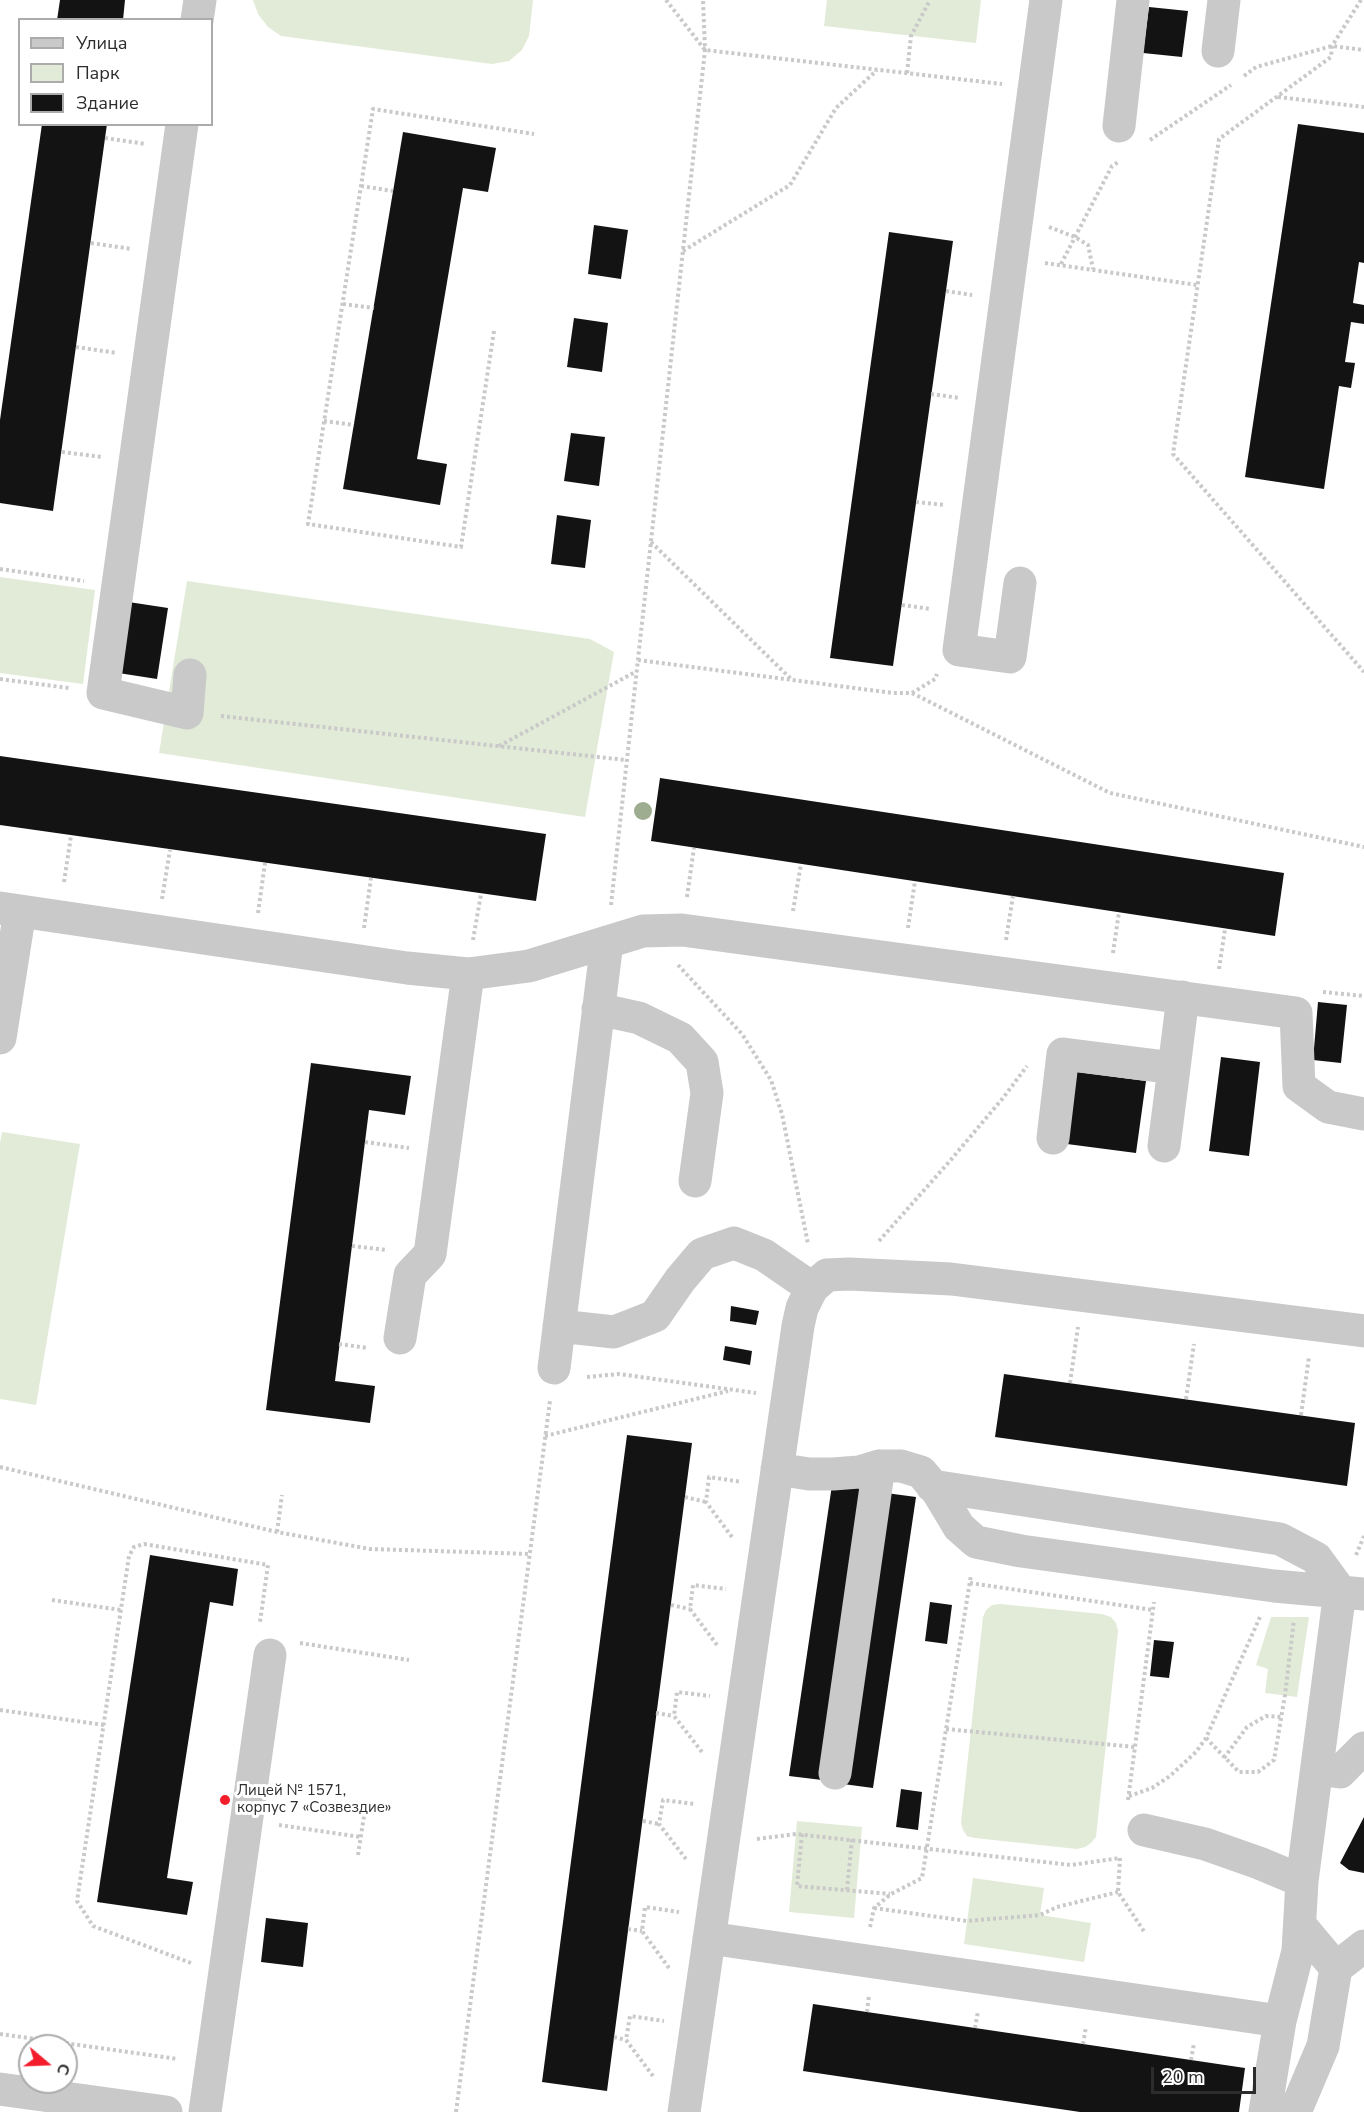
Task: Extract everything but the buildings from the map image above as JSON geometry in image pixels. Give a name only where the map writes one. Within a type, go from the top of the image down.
[{"type":"street","points":[[197,18],[200,0]]},
{"type":"street","points":[[1020,583],[1010,657],[959,650],[1046,0]]},
{"type":"street","points":[[1130,136],[1133,0]]},
{"type":"street","points":[[1218,51],[1224,0]]},
{"type":"street","points":[[182,126],[103,693],[187,713],[190,675]]},
{"type":"street","points":[[0,1038],[10,910],[60,915],[254,945],[468,974],[529,966],[643,931],[682,930],[1296,1012],[1299,1086],[1328,1107],[1364,1114]]},
{"type":"street","points":[[566,1374],[559,1326],[607,942]]},
{"type":"street","points":[[400,1338],[410,1275],[430,1254],[468,974]]},
{"type":"street","points":[[1164,1146],[1183,997]]},
{"type":"street","points":[[598,1009],[639,1018],[681,1038],[702,1062],[707,1093],[695,1181]]},
{"type":"street","points":[[1053,1138],[1063,1054],[1174,1068]]},
{"type":"street","points":[[559,1326],[614,1332],[655,1316],[680,1280],[702,1254],[734,1243],[764,1255],[812,1288]]},
{"type":"street","points":[[684,2112],[798,1326],[802,1308],[812,1288],[827,1275],[951,1279],[1364,1331]]},
{"type":"street","points":[[777,1469],[809,1474],[833,1474],[859,1472],[879,1466],[901,1466],[921,1472],[959,1527],[976,1542],[1021,1551],[1274,1586],[1352,1593]]},
{"type":"street","points":[[835,1773],[879,1466]]},
{"type":"street","points":[[932,1486],[1280,1539],[1316,1557],[1352,1593]]},
{"type":"street","points":[[1265,2112],[1280,2021],[1298,1951],[1302,1881],[1317,1769],[1352,1593]]},
{"type":"street","points":[[205,2112],[246,1820],[284,1649]]},
{"type":"street","points":[[1317,1769],[1340,1772],[1364,1748]]},
{"type":"street","points":[[1131,1828],[1205,1844],[1302,1881]]},
{"type":"street","points":[[1300,1925],[1336,1968]]},
{"type":"street","points":[[711,1927],[862,1960],[1280,2021]]},
{"type":"street","points":[[1295,2112],[1323,2046],[1336,1968],[1364,1946]]},
{"type":"street","points":[[0,2089],[166,2112]]},
{"type":"path","points":[[666,0],[705,50],[1035,88]]},
{"type":"path","points":[[607,942],[705,50],[703,0]]},
{"type":"path","points":[[907,73],[911,36],[930,0]]},
{"type":"path","points":[[1361,0],[1332,46],[1331,57],[1219,139],[1173,454],[1364,672]]},
{"type":"path","points":[[1130,136],[1256,67],[1332,46],[1364,50]]},
{"type":"path","points":[[682,252],[790,185],[836,108],[878,70]]},
{"type":"path","points":[[1278,96],[1364,107]]},
{"type":"path","points":[[494,331],[460,548],[308,524],[373,109],[534,134]]},
{"type":"path","points":[[1061,264],[1112,166],[1122,160]]},
{"type":"path","points":[[361,186],[393,191]]},
{"type":"path","points":[[1017,215],[1075,237],[1088,245],[1093,269]]},
{"type":"path","points":[[1011,259],[1061,264],[1197,285]]},
{"type":"path","points":[[343,304],[374,309]]},
{"type":"path","points":[[324,421],[354,425]]},
{"type":"path","points":[[650,541],[792,680]]},
{"type":"path","points":[[0,569],[117,586]]},
{"type":"path","points":[[912,693],[935,679],[941,664],[959,650]]},
{"type":"path","points":[[638,660],[893,693],[912,693],[1110,793],[1364,847]]},
{"type":"path","points":[[498,746],[637,671]]},
{"type":"path","points":[[0,679],[103,693]]},
{"type":"path","points":[[187,713],[626,760]]},
{"type":"path","points":[[60,915],[71,836]]},
{"type":"path","points":[[682,930],[694,848]]},
{"type":"path","points":[[158,930],[170,850]]},
{"type":"path","points":[[254,945],[265,863]]},
{"type":"path","points":[[788,944],[801,864]]},
{"type":"path","points":[[359,960],[371,878]]},
{"type":"path","points":[[903,960],[915,881]]},
{"type":"path","points":[[468,974],[481,894]]},
{"type":"path","points":[[1001,973],[1013,896]]},
{"type":"path","points":[[1107,987],[1119,912]]},
{"type":"path","points":[[643,931],[700,986],[742,1034],[771,1080],[782,1113],[806,1236],[812,1288]]},
{"type":"path","points":[[849,1274],[949,1162],[1003,1098],[1026,1066],[1047,1055],[1063,1054]]},
{"type":"path","points":[[365,1142],[444,1152]]},
{"type":"path","points":[[1070,1383],[1082,1295]]},
{"type":"path","points":[[1186,1399],[1198,1310]]},
{"type":"path","points":[[1301,1415],[1314,1324]]},
{"type":"path","points":[[456,2112],[545,1436],[566,1374],[586,1377],[619,1374],[788,1397]]},
{"type":"path","points":[[545,1436],[733,1390]]},
{"type":"path","points":[[0,1467],[277,1532],[370,1549],[530,1554]]},
{"type":"path","points":[[277,1532],[282,1495]]},
{"type":"path","points":[[685,1497],[706,1502]]},
{"type":"path","points":[[862,1960],[874,1908],[891,1894],[922,1878],[976,1542]]},
{"type":"path","points":[[225,1967],[186,1962],[93,1926],[77,1902],[129,1556],[134,1547],[144,1544],[268,1565],[259,1619],[284,1649],[409,1660]]},
{"type":"path","points":[[1145,1932],[1118,1892],[1120,1858],[1131,1828],[1129,1796],[1158,1569]]},
{"type":"path","points":[[970,1583],[1153,1610]]},
{"type":"path","points":[[745,1692],[690,1609],[693,1585],[760,1593]]},
{"type":"path","points":[[1129,1796],[1152,1788],[1170,1776],[1196,1752],[1206,1738],[1274,1586]]},
{"type":"path","points":[[52,1600],[121,1610]]},
{"type":"path","points":[[671,1605],[690,1609]]},
{"type":"path","points":[[1206,1738],[1239,1772],[1258,1772],[1274,1760],[1295,1617]]},
{"type":"path","points":[[674,1716],[677,1692],[745,1692]]},
{"type":"path","points":[[0,1710],[104,1725]]},
{"type":"path","points":[[656,1713],[674,1716],[731,1791]]},
{"type":"path","points":[[1224,1758],[1247,1726],[1266,1716],[1281,1718]]},
{"type":"path","points":[[946,1729],[1135,1747]]},
{"type":"path","points":[[358,1855],[364,1816]]},
{"type":"path","points":[[246,1820],[361,1837]]},
{"type":"path","points":[[643,1821],[659,1824]]},
{"type":"path","points":[[796,1834],[1071,1865],[1120,1858]]},
{"type":"path","points":[[802,1834],[797,1886],[891,1894]]},
{"type":"path","points":[[847,1890],[852,1839]]},
{"type":"path","points":[[874,1908],[967,1921],[1040,1915],[1057,1907],[1118,1892]]},
{"type":"path","points":[[698,2016],[642,1931],[645,1907],[711,1927]]},
{"type":"path","points":[[628,1929],[642,1931]]},
{"type":"path","points":[[626,2040],[630,2016],[698,2016]]},
{"type":"path","points":[[0,2034],[212,2063]]},
{"type":"path","points":[[614,2037],[626,2040],[660,2085]]},
{"type":"green space","points":[[253,0],[533,0],[529,36],[522,50],[509,61],[492,64],[281,36],[268,27],[258,14]]},
{"type":"green space","points":[[827,0],[981,0],[976,43],[824,26]]},
{"type":"green space","points":[[0,577],[95,590],[83,684],[0,673]]},
{"type":"green space","points":[[187,581],[590,639],[614,652],[585,817],[159,753]]},
{"type":"green space","points":[[2,1132],[80,1144],[36,1405],[0,1399],[0,1143]]},
{"type":"green space","points":[[992,1605],[1102,1614],[1111,1617],[1116,1623],[1118,1631],[1096,1837],[1085,1847],[1077,1849],[975,1838],[967,1836],[963,1830],[961,1823],[983,1617]]},
{"type":"green space","points":[[1271,1617],[1309,1617],[1297,1697],[1265,1693],[1268,1669],[1256,1665]]},
{"type":"green space","points":[[797,1821],[862,1827],[854,1918],[789,1912]]},
{"type":"green space","points":[[973,1878],[1044,1888],[1040,1915],[1091,1923],[1084,1962],[964,1944]]},
{"type":"place","name":"Лицей № 1571, корпус 7 «Созвездие»","points":[[225,1800]]}]
